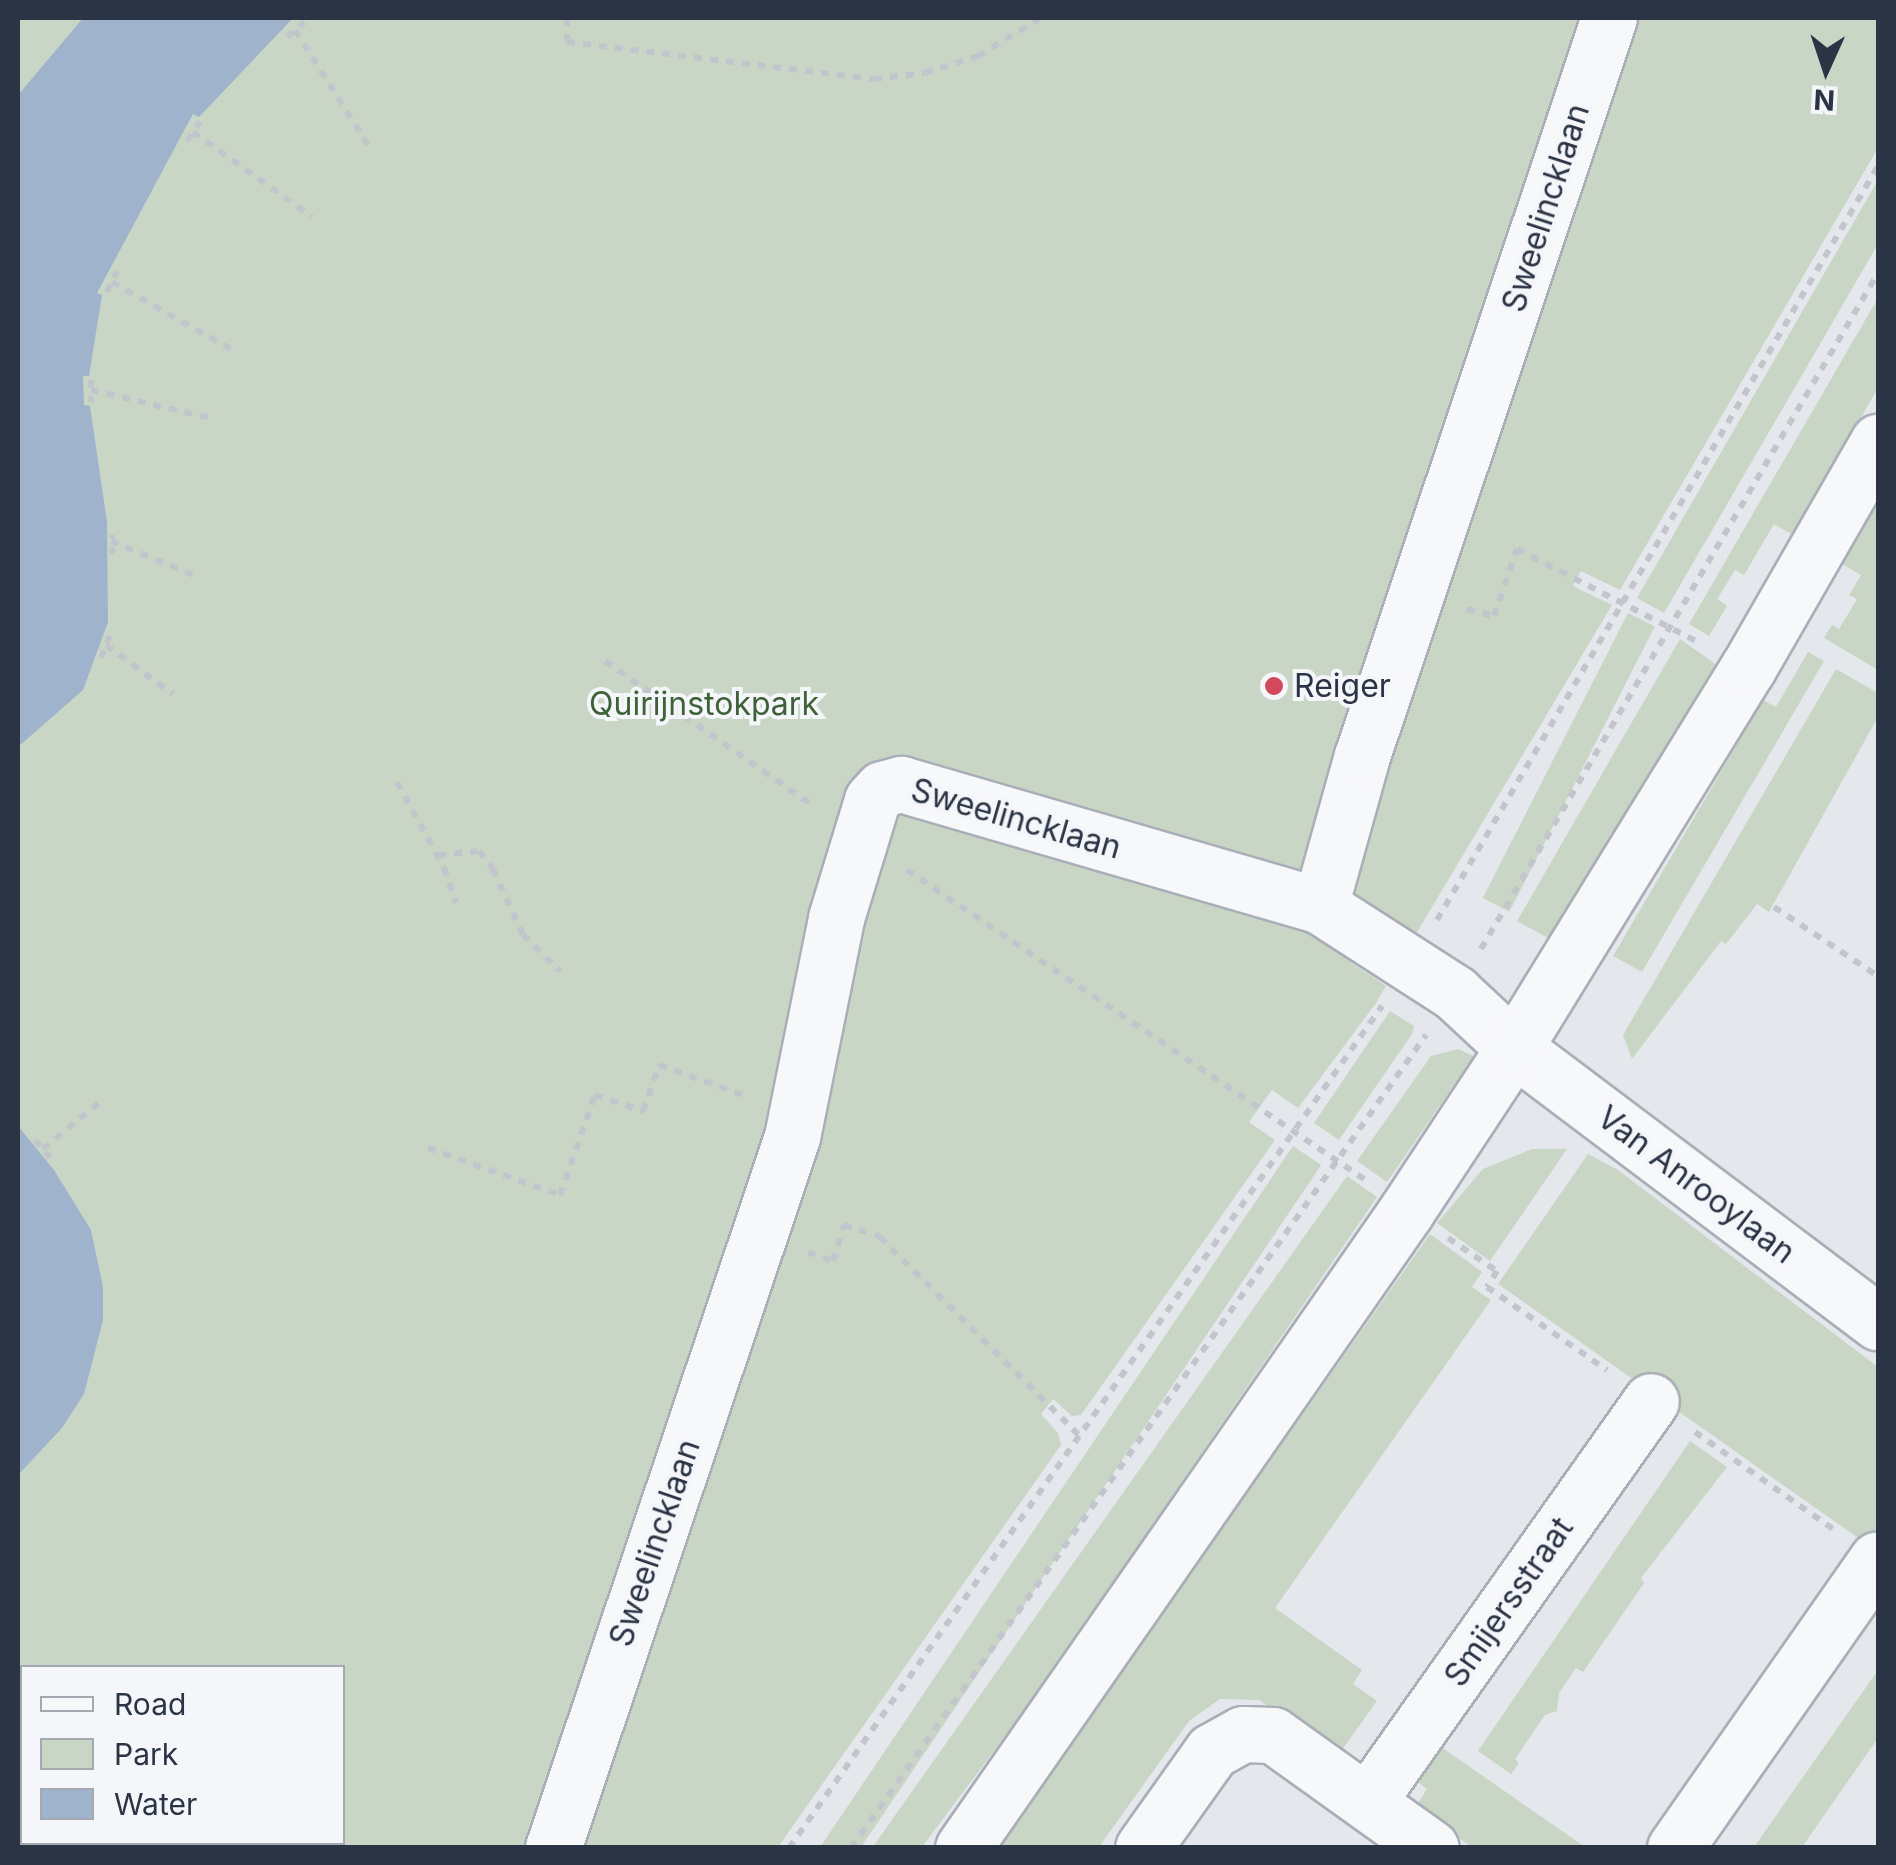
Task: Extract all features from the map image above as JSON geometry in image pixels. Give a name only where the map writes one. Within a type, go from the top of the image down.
[{"type":"street","name":"Sweelincklaan","points":[[553,1848],[796,1114],[836,918],[872,800],[882,789],[901,784],[1320,906],[1362,756],[1609,18]]},
{"type":"street","points":[[963,1848],[1407,1210],[1514,1048],[1748,668],[1878,442]]},
{"type":"street","points":[[1320,906],[1434,977]]},
{"type":"street","name":"Van Anrooylaan","points":[[1434,977],[1514,1048],[1878,1322]]},
{"type":"street","name":"Smijersstraat","points":[[1367,1802],[1651,1401]]},
{"type":"street","points":[[1675,1848],[1876,1560]]},
{"type":"street","points":[[1143,1848],[1212,1751],[1243,1734],[1273,1735],[1431,1848]]},
{"type":"path","points":[[567,18],[567,42],[874,79],[925,73],[978,56],[1041,18]]},
{"type":"path","points":[[287,37],[304,22]]},
{"type":"path","points":[[295,30],[370,148]]},
{"type":"path","points":[[187,141],[200,122]]},
{"type":"path","points":[[193,132],[312,218]]},
{"type":"path","points":[[851,1848],[1340,1162],[1626,604],[1878,166]]},
{"type":"path","points":[[107,292],[118,272]]},
{"type":"path","points":[[789,1848],[1295,1130],[1434,977],[1670,628],[1878,273]]},
{"type":"path","points":[[112,282],[232,350]]},
{"type":"path","points":[[91,380],[92,402]]},
{"type":"path","points":[[91,390],[215,419]]},
{"type":"path","points":[[112,555],[112,538],[196,576]]},
{"type":"path","points":[[1418,595],[1494,616],[1517,549],[1748,668]]},
{"type":"path","points":[[101,658],[110,634]]},
{"type":"path","points":[[106,645],[172,694]]},
{"type":"path","points":[[606,662],[1497,1271],[1487,1287],[1876,1560]]},
{"type":"path","points":[[397,782],[438,856],[456,902]]},
{"type":"path","points":[[438,856],[479,851],[493,870],[524,935],[560,971]]},
{"type":"path","points":[[1774,906],[1878,976]]},
{"type":"path","points":[[428,1148],[560,1195],[594,1094],[643,1111],[659,1065],[796,1114]]},
{"type":"path","points":[[43,1149],[100,1102]]},
{"type":"path","points":[[34,1140],[50,1158]]},
{"type":"path","points":[[759,1234],[832,1261],[844,1225],[880,1237],[1079,1435]]},
{"type":"green space","name":"Quirijnstokpark","points":[[18,18],[1878,18],[1878,148],[1620,590],[1581,571],[1573,586],[1612,605],[1416,934],[1381,912],[1350,962],[1386,986],[1376,1003],[1298,1108],[1272,1090],[1249,1122],[1275,1140],[1081,1415],[1072,1416],[1053,1399],[1041,1414],[1058,1433],[1061,1445],[778,1847],[18,1847]]},
{"type":"green space","points":[[1878,180],[1878,244],[1664,613],[1637,598]]},
{"type":"green space","points":[[1878,298],[1878,388],[1793,535],[1774,524],[1744,575],[1735,570],[1717,599],[1727,606],[1709,636],[1689,624]]},
{"type":"green space","points":[[1878,501],[1878,670],[1824,638],[1832,625],[1839,629],[1857,599],[1849,595],[1861,575],[1842,564]]},
{"type":"green space","points":[[1628,613],[1655,627],[1509,912],[1483,898]]},
{"type":"green space","points":[[1680,639],[1717,665],[1548,938],[1517,921]]},
{"type":"green space","points":[[1808,652],[1824,661],[1642,972],[1613,956],[1763,700],[1776,707]]},
{"type":"green space","points":[[1836,669],[1878,693],[1878,717],[1769,912],[1757,904],[1726,944],[1721,941],[1632,1059],[1623,1035]]},
{"type":"green space","points":[[1390,1011],[1414,1026],[1412,1034],[1339,1140],[1314,1123]]},
{"type":"green space","points":[[1458,1049],[1474,1056],[1387,1182],[1357,1161],[1431,1056]]},
{"type":"green space","points":[[1293,1146],[1321,1165],[861,1848],[819,1848]]},
{"type":"green space","points":[[1532,1149],[1567,1149],[1490,1261],[1437,1223],[1483,1169]]},
{"type":"green space","points":[[1588,1154],[1618,1170],[1878,1367],[1878,1552],[1498,1284]]},
{"type":"green space","points":[[1347,1176],[1377,1197],[1038,1692],[922,1847],[872,1848]]},
{"type":"green space","points":[[1430,1234],[1482,1272],[1472,1287],[1491,1300],[1275,1608],[1362,1670],[1353,1684],[1377,1701],[1339,1754],[1259,1700],[1220,1699],[1189,1721],[1099,1847],[996,1848]]},
{"type":"green space","points":[[1690,1441],[1727,1467],[1641,1578],[1644,1583],[1583,1672],[1576,1668],[1559,1693],[1557,1711],[1545,1715],[1515,1759],[1519,1763],[1511,1774],[1478,1751]]},
{"type":"green space","points":[[1878,1670],[1878,1738],[1802,1847],[1754,1847]]},
{"type":"green space","points":[[1434,1742],[1585,1847],[1472,1847],[1415,1808],[1427,1789],[1411,1777]]},
{"type":"water","points":[[83,18],[293,18],[199,117],[193,114],[97,293],[102,295],[89,376],[83,376],[84,405],[90,406],[107,522],[108,622],[83,690],[18,747],[18,95]]},
{"type":"water","points":[[18,1126],[54,1170],[91,1230],[103,1287],[103,1320],[84,1394],[62,1428],[18,1475]]},
{"type":"place","name":"Reiger","points":[[1274,686]]}]
